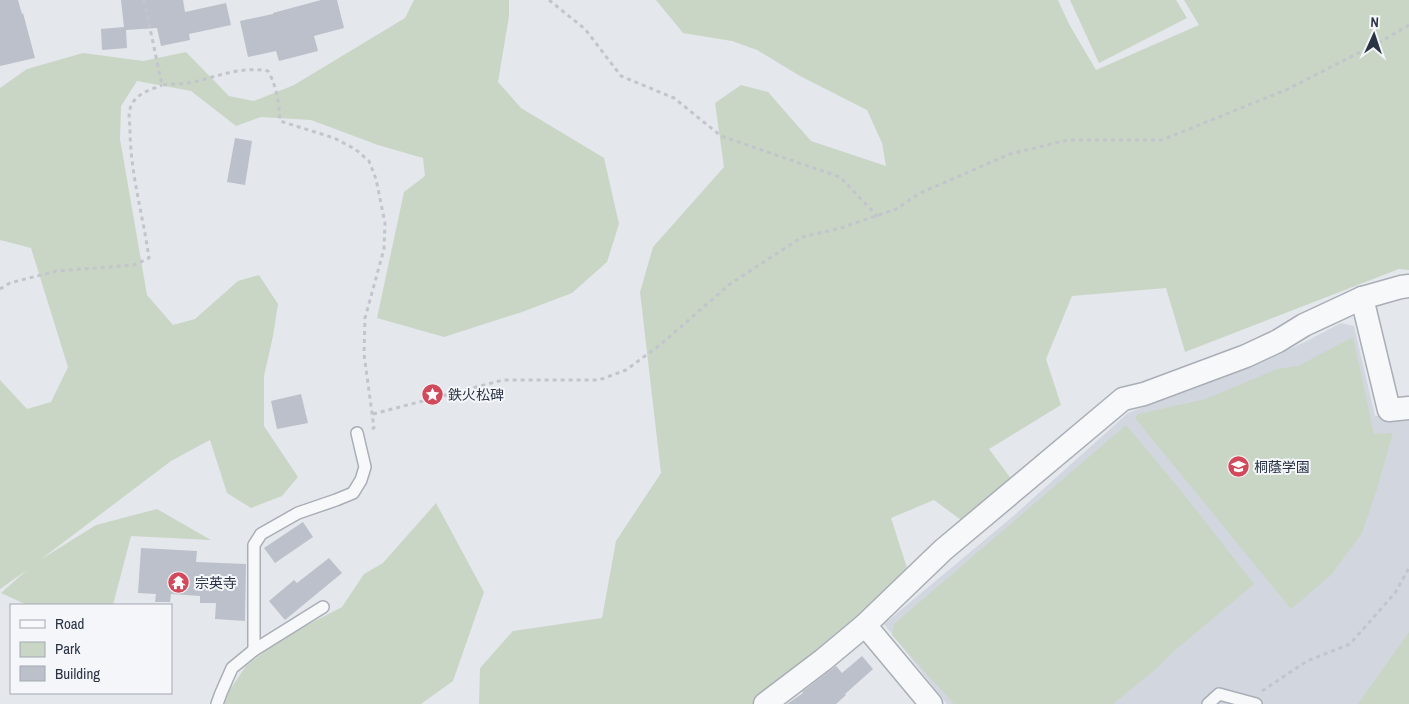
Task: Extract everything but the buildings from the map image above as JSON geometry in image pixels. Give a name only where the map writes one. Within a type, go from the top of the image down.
[{"type":"street","points":[[765,704],[865,625],[942,550],[1123,399],[1144,394],[1246,356],[1278,341],[1304,325],[1362,298],[1402,286],[1409,286]]},
{"type":"street","points":[[1362,298],[1389,410],[1409,408]]},
{"type":"street","points":[[865,625],[931,704]]},
{"type":"lane","points":[[254,650],[254,546],[261,534],[298,513],[353,493],[361,480],[365,467],[357,434]]},
{"type":"lane","points":[[217,704],[232,668],[254,650],[323,608]]},
{"type":"lane","points":[[1208,704],[1219,694],[1252,703]]},
{"type":"path","points":[[144,0],[162,85]]},
{"type":"path","points":[[549,0],[585,29],[621,76],[674,98],[721,136],[840,177],[879,218]]},
{"type":"path","points":[[373,414],[503,380],[599,380],[626,370],[660,345],[730,284],[802,237],[841,228],[896,209],[920,193],[1010,154],[1068,140],[1162,140],[1288,89],[1409,25]]},
{"type":"path","points":[[0,289],[10,283],[56,271],[134,265],[149,258],[130,143],[130,109],[138,95],[162,85],[191,82],[246,69],[257,68],[268,71],[274,81],[280,121],[334,138],[355,149],[369,161],[376,179],[385,223],[384,249],[365,318],[364,354],[374,428],[357,434]]},
{"type":"path","points":[[1252,703],[1307,661],[1350,644],[1395,593],[1409,568]]},
{"type":"shaded area","name":"桐蔭学園","points":[[1341,323],[1354,326],[1375,416],[1409,415],[1409,704],[947,704],[884,624],[1011,518],[1128,413],[1268,359]]},
{"type":"green space","points":[[414,0],[509,0],[509,16],[498,82],[521,108],[604,158],[619,224],[607,262],[572,293],[522,312],[444,337],[377,318],[404,192],[425,176],[423,158],[378,145],[311,120],[261,117],[236,126],[191,91],[137,81],[121,106],[120,139],[147,295],[173,325],[195,319],[238,281],[259,275],[278,304],[264,376],[264,426],[298,477],[282,496],[251,508],[227,493],[210,440],[171,461],[40,560],[96,525],[157,509],[211,540],[131,536],[113,604],[25,604],[1,593],[27,570],[0,589],[0,380],[27,409],[51,402],[68,367],[31,248],[0,240],[0,88],[27,69],[83,53],[143,61],[186,52],[229,96],[254,101],[294,85],[405,18]]},
{"type":"green space","points":[[656,0],[1058,0],[1069,24],[1096,70],[1199,25],[1184,0],[1409,0],[1409,270],[1399,269],[1185,352],[1166,288],[1072,296],[1046,359],[1061,405],[989,449],[1015,484],[965,523],[934,500],[891,518],[908,571],[776,704],[479,704],[480,668],[513,631],[602,618],[616,541],[661,473],[640,292],[653,247],[724,167],[715,103],[741,85],[768,92],[811,141],[886,166],[882,143],[867,110],[800,76],[757,50],[732,41],[683,33]]},
{"type":"green space","points":[[1070,0],[1176,0],[1187,18],[1099,63]]},
{"type":"green space","points":[[1353,337],[1374,434],[1393,433],[1362,533],[1331,575],[1291,609],[1135,418],[1138,414],[1206,399],[1277,369],[1298,366]]},
{"type":"green space","points":[[1126,425],[1182,492],[1254,584],[1113,704],[954,704],[892,635],[894,624]]},
{"type":"green space","points":[[436,503],[484,592],[453,681],[421,704],[224,704],[229,691],[246,666],[280,639],[342,607],[364,574],[383,563]]},
{"type":"green space","points":[[1409,632],[1409,704],[1358,704]]},
{"type":"place","name":"鉄火松碑","points":[[432,395]]},
{"type":"place","name":"桐蔭学園","points":[[1238,467]]},
{"type":"place","name":"宗英寺","points":[[179,583]]}]
